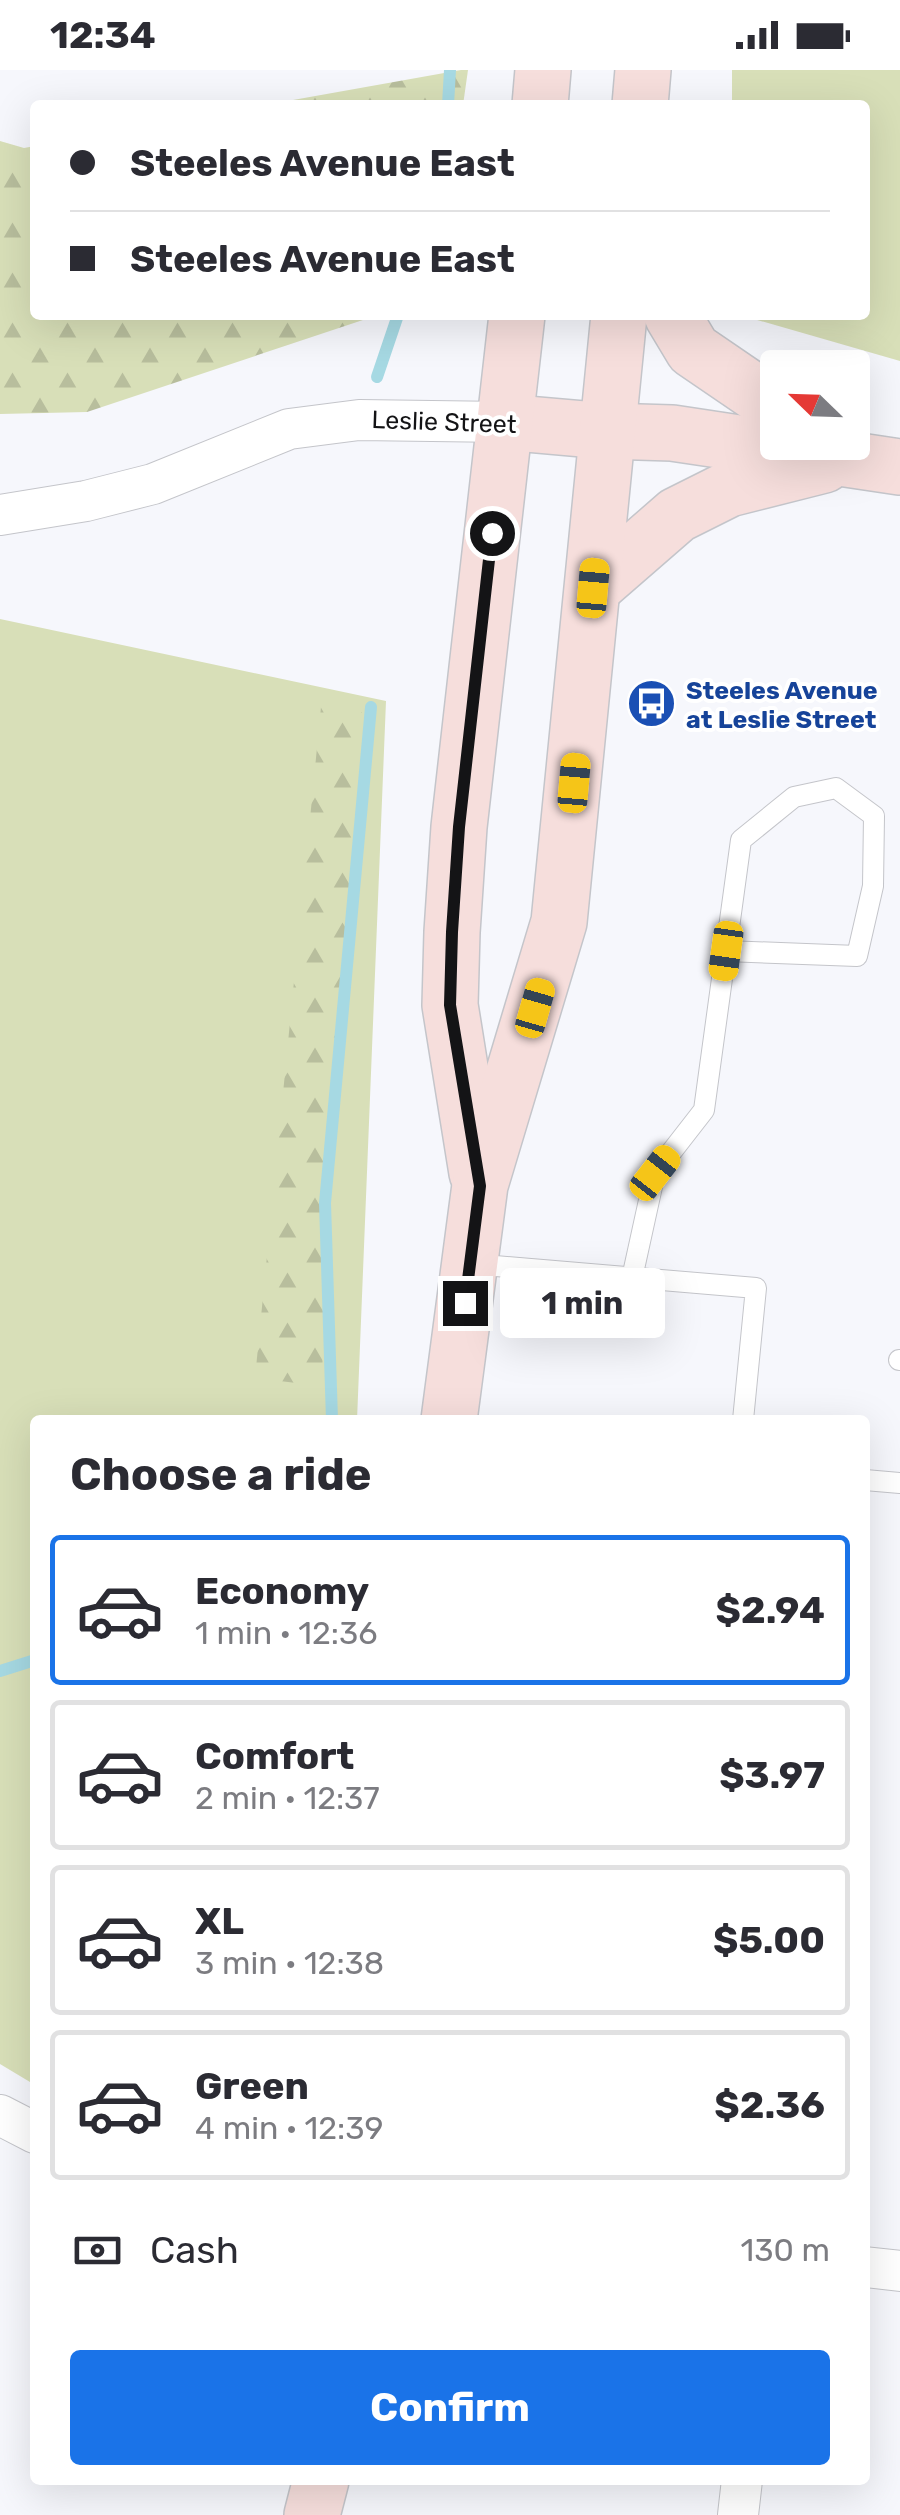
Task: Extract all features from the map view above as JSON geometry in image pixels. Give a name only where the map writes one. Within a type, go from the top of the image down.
[{"type":"main road","points":[[540,100],[543,70]]},
{"type":"main road","points":[[640,100],[643,70]]},
{"type":"main road","points":[[480,1186],[450,1005],[452,932],[459,827],[516,320]]},
{"type":"main road","points":[[450,1415],[480,1186],[559,922],[618,320]]},
{"type":"main road","points":[[675,320],[693,350],[760,396]]},
{"type":"main road","name":"Leslie Street","points":[[505,422],[672,433],[760,444]]},
{"type":"main road","points":[[593,588],[678,514],[729,488],[844,460]]},
{"type":"main road","points":[[312,2515],[320,2485]]},
{"type":"main road","points":[[346,2485],[349,2515]]},
{"type":"street","name":"Leslie Street","points":[[0,515],[86,501],[153,484],[290,430],[359,420],[505,422]]},
{"type":"street","points":[[0,2116],[30,2131]]},
{"type":"street","points":[[870,2267],[900,2270]]},
{"type":"street","points":[[738,2515],[741,2485]]},
{"type":"lane","points":[[632,1278],[655,1173],[704,1110],[741,840],[794,797],[836,788],[874,816],[873,886],[857,956],[726,951]]},
{"type":"lane","points":[[470,1264],[756,1288],[743,1415]]},
{"type":"lane","points":[[870,1480],[900,1483]]},
{"type":"green space","points":[[461,70],[468,70],[464,100],[293,100]]},
{"type":"green space","points":[[732,70],[900,70],[900,361],[757,320],[870,320],[870,100],[732,100]]},
{"type":"green space","points":[[0,141],[30,147],[30,320],[363,320],[87,412],[0,414]]},
{"type":"green space","points":[[0,619],[386,701],[357,1415],[30,1415],[30,2082],[0,2064]]},
{"type":"green space","points":[[321,707],[362,712],[321,1386],[255,1378]]},
{"type":"waterway","points":[[448,100],[450,70]]},
{"type":"waterway","points":[[377,377],[396,320]]},
{"type":"waterway","points":[[332,1415],[325,1203],[371,707]]},
{"type":"waterway","points":[[0,1671],[30,1662]]},
{"type":"place","name":"Steeles Avenue at Leslie Street","points":[[651,704]]},
{"type":"route","points":[[465,1303],[480,1186],[450,1005],[452,932],[459,827],[492,533]]}]
